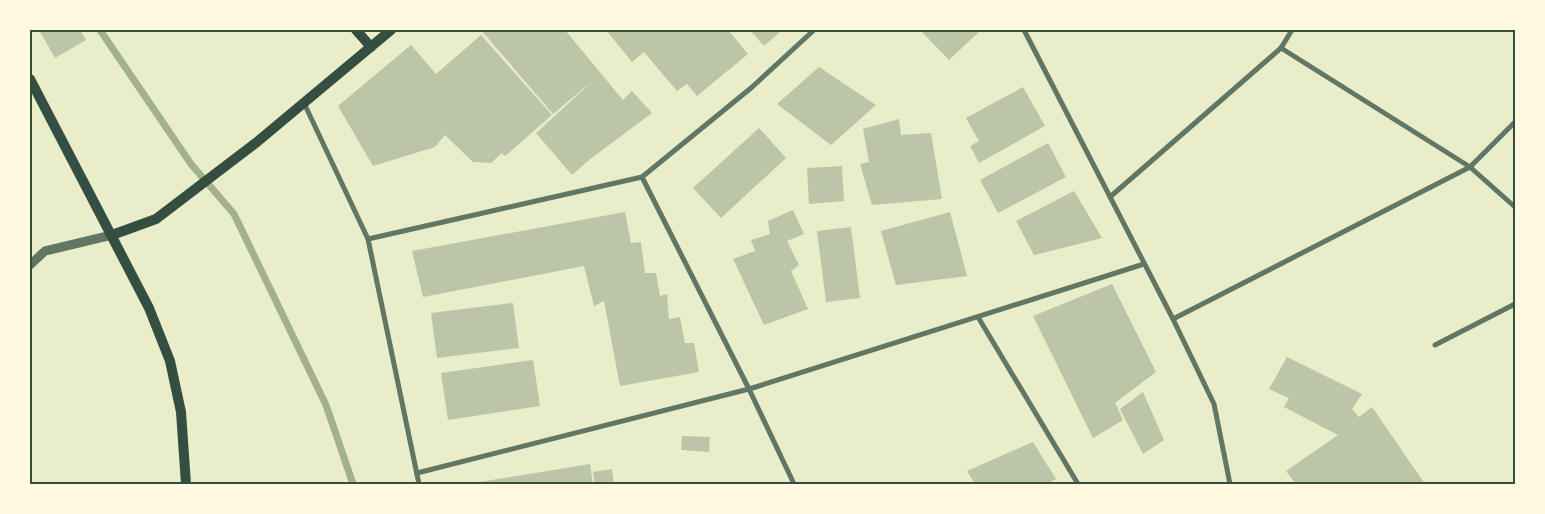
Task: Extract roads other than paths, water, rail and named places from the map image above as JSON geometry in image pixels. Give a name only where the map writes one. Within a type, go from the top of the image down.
[{"type":"main road","points":[[356,30],[371,47]]},
{"type":"main road","points":[[112,235],[156,219],[257,142],[391,30]]},
{"type":"main road","points":[[30,79],[149,308],[170,361],[181,412],[186,484]]},
{"type":"street","points":[[368,239],[642,177],[751,88],[814,30]]},
{"type":"street","points":[[1024,30],[1173,319],[1214,404],[1230,484]]},
{"type":"street","points":[[1110,197],[1280,48],[1292,30]]},
{"type":"street","points":[[1280,48],[1470,167],[1515,207]]},
{"type":"street","points":[[304,103],[368,239],[419,484]]},
{"type":"street","points":[[1173,319],[1470,167],[1515,122]]},
{"type":"street","points":[[642,177],[794,484]]},
{"type":"street","points":[[30,265],[46,251],[112,235]]},
{"type":"street","points":[[417,473],[749,390],[1144,264]]},
{"type":"street","points":[[1435,345],[1515,304]]},
{"type":"street","points":[[978,317],[1078,484]]},
{"type":"waterway","points":[[100,30],[191,164],[234,214],[326,405],[353,484]]}]
